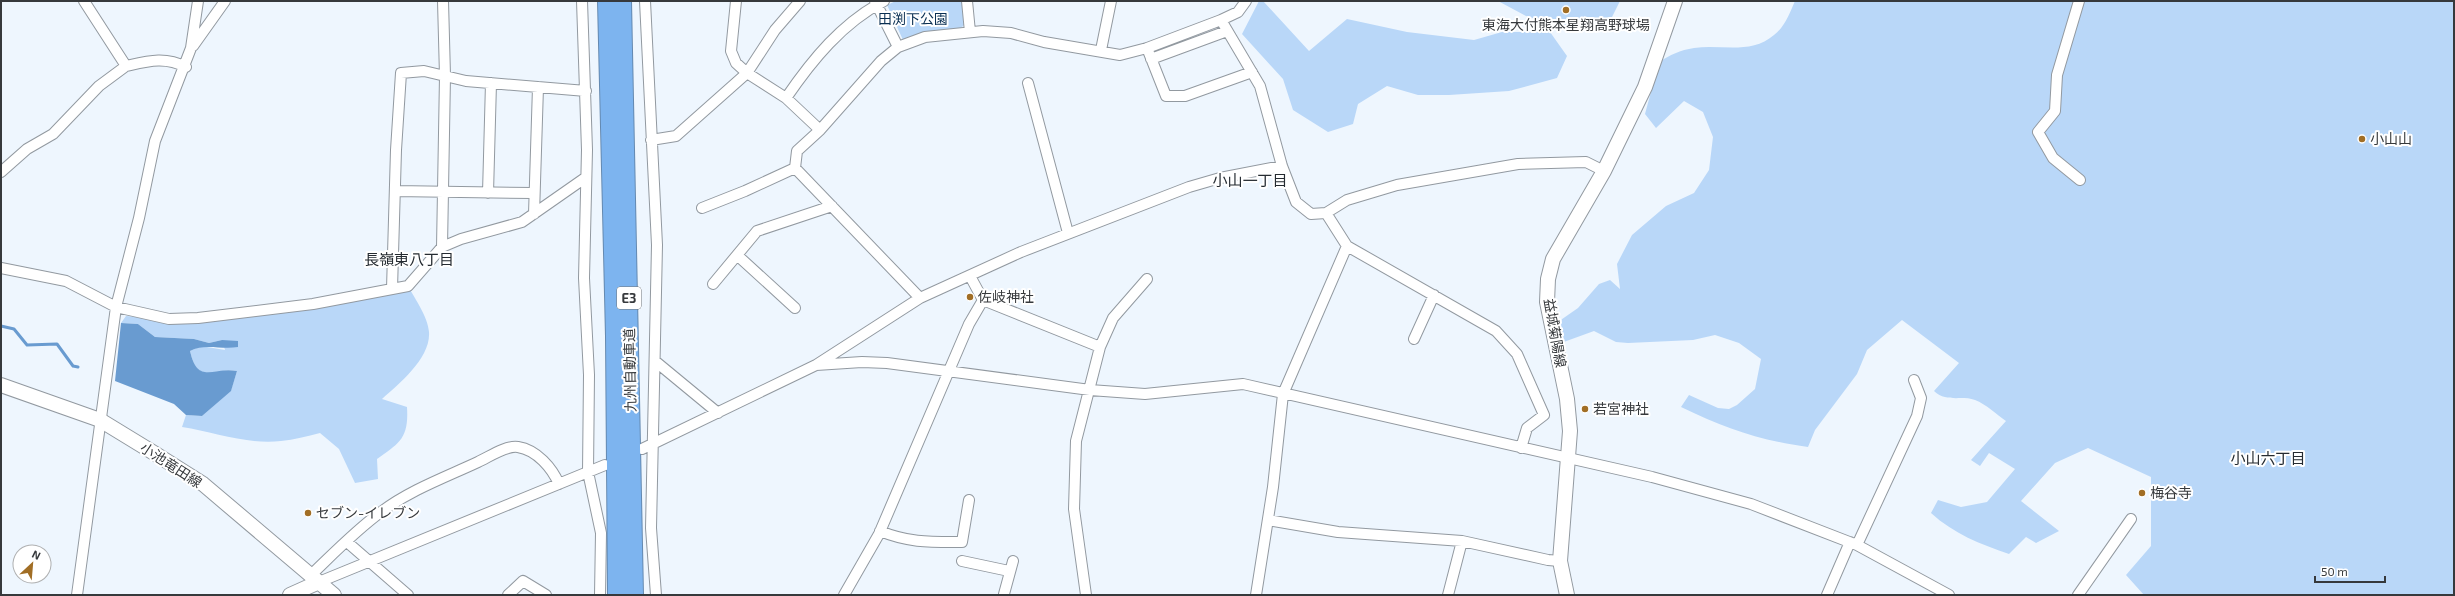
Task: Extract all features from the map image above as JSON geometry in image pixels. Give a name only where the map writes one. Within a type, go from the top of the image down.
[{"type":"highway","points":[[599,1],[611,134]]},
{"type":"highway","name":"九州自動車道","points":[[607,1],[611,134],[617,595]]},
{"type":"highway","name":"九州自動車道","points":[[622,1],[634,595]]},
{"type":"main road","name":"益城菊陽線","points":[[1568,595],[1560,561],[1570,425],[1567,399],[1547,302],[1548,279],[1553,259],[1604,171],[1645,87],[1675,1]]},
{"type":"main road","name":"小池竜田線","points":[[1,385],[100,420],[203,484],[334,595]]},
{"type":"main road","points":[[290,595],[315,578]]},
{"type":"street","points":[[84,1],[126,66]]},
{"type":"street","points":[[77,595],[116,307],[139,218],[155,141],[186,67],[192,48],[198,1]]},
{"type":"street","points":[[192,48],[225,1]]},
{"type":"street","points":[[442,247],[445,76],[443,1]]},
{"type":"street","points":[[582,1],[586,91],[584,278],[589,375],[588,472],[601,533],[600,595]]},
{"type":"street","points":[[645,1],[657,245],[654,444],[651,528],[656,595]]},
{"type":"street","points":[[736,1],[731,51],[736,63],[786,98],[820,130]]},
{"type":"street","points":[[651,140],[676,136],[747,72],[775,30],[800,1]]},
{"type":"street","points":[[967,1],[970,32]]},
{"type":"street","points":[[1101,50],[1111,1]]},
{"type":"street","points":[[795,168],[797,151],[820,130],[881,61],[898,47],[924,37],[970,32],[1011,33],[1044,42],[1101,50],[1120,55],[1147,48],[1221,20],[1238,12],[1246,1]]},
{"type":"street","points":[[2079,1],[2057,75],[2055,111],[2038,132],[2053,158],[2080,180]]},
{"type":"street","points":[[786,98],[814,60],[834,37],[879,2],[898,47]]},
{"type":"street","points":[[1221,20],[1260,86],[1282,166],[1296,202],[1311,214],[1326,213],[1347,200],[1397,185],[1518,164],[1586,162],[1604,171]]},
{"type":"street","points":[[1151,59],[1227,31]]},
{"type":"street","points":[[1147,48],[1166,96],[1185,96],[1252,72]]},
{"type":"street","points":[[1,172],[27,149],[53,134],[99,86],[126,66],[161,59],[176,62],[186,67]]},
{"type":"street","points":[[392,289],[394,191],[401,73],[424,71],[445,76],[491,83],[586,91]]},
{"type":"street","points":[[488,193],[491,83]]},
{"type":"street","points":[[1028,83],[1068,233]]},
{"type":"street","points":[[534,214],[533,193],[538,138],[538,87]]},
{"type":"street","points":[[642,449],[816,365],[920,298],[1068,233],[1220,178],[1282,166]]},
{"type":"street","points":[[795,168],[920,298]]},
{"type":"street","points":[[702,208],[745,191],[795,168]]},
{"type":"street","points":[[1,268],[66,281],[116,307],[169,319],[198,318],[313,304],[408,286],[442,247],[461,239],[522,222],[585,178]]},
{"type":"street","points":[[394,191],[533,193]]},
{"type":"street","points":[[713,284],[757,231],[832,206]]},
{"type":"street","points":[[1326,213],[1347,246],[1496,331],[1517,354],[1544,415],[1527,428],[1521,448]]},
{"type":"street","points":[[1256,595],[1268,520],[1283,394],[1347,246]]},
{"type":"street","points":[[737,255],[795,308]]},
{"type":"street","points":[[970,276],[983,300],[1100,346]]},
{"type":"street","points":[[1086,595],[1074,509],[1076,441],[1100,346],[1113,318],[1147,279]]},
{"type":"street","points":[[1414,339],[1434,295]]},
{"type":"street","points":[[844,595],[880,531],[970,324],[983,300]]},
{"type":"street","points":[[655,361],[718,413]]},
{"type":"street","points":[[816,365],[862,362],[1090,390],[1144,394],[1243,384],[1672,482],[1751,504],[1854,544],[1949,595]]},
{"type":"street","points":[[1827,595],[1854,544],[1917,416],[1921,398],[1914,380]]},
{"type":"street","points":[[315,578],[347,542],[381,511],[425,486],[517,447],[529,451],[545,462],[555,474],[559,484]]},
{"type":"street","points":[[315,578],[369,561],[605,465]]},
{"type":"street","points":[[880,531],[894,537],[922,543],[962,542],[969,500]]},
{"type":"street","points":[[2078,595],[2131,519]]},
{"type":"street","points":[[1268,520],[1338,532],[1462,541],[1548,560],[1560,561]]},
{"type":"street","points":[[1448,595],[1462,541]]},
{"type":"street","points":[[347,542],[408,595]]},
{"type":"street","points":[[962,561],[1009,571]]},
{"type":"street","points":[[1004,594],[1009,571],[1013,561]]},
{"type":"street","points":[[508,595],[523,581],[546,595]]},
{"type":"green space","name":"田渕下公園","points":[[896,1],[962,1],[964,25],[961,28],[931,31],[903,40],[887,5]]},
{"type":"green space","points":[[1259,1],[1263,1],[1309,51],[1347,19],[1407,32],[1474,40],[1502,32],[1550,32],[1567,56],[1557,78],[1509,91],[1449,95],[1418,95],[1387,86],[1358,104],[1353,124],[1328,132],[1293,110],[1283,79],[1242,34]]},
{"type":"green space","name":"東海大付熊本星翔高野球場","points":[[1498,1],[1620,1],[1607,27],[1552,24],[1526,16]]},
{"type":"green space","points":[[1795,1],[2454,1],[2454,595],[2144,595],[2126,575],[2151,546],[2151,477],[2088,448],[2055,463],[2021,501],[2059,531],[2036,543],[2026,537],[2009,554],[1968,538],[1949,527],[1931,513],[1938,500],[1961,507],[1987,502],[2015,469],[1989,453],[1980,466],[1971,460],[2006,421],[1975,400],[1944,397],[1934,391],[1959,363],[1902,320],[1867,350],[1857,374],[1815,430],[1808,447],[1774,441],[1743,433],[1713,422],[1681,407],[1689,395],[1718,408],[1729,409],[1737,405],[1755,389],[1761,359],[1739,343],[1715,335],[1693,340],[1628,343],[1616,342],[1594,331],[1561,343],[1555,324],[1578,308],[1599,284],[1610,280],[1620,289],[1617,264],[1632,235],[1666,206],[1694,193],[1709,170],[1713,137],[1703,112],[1684,101],[1656,128],[1645,114],[1659,62],[1675,53],[1689,49],[1704,47],[1746,47],[1765,41],[1778,32],[1781,28]]},
{"type":"green space","points":[[408,286],[426,320],[429,332],[428,342],[425,351],[413,370],[382,399],[407,407],[406,426],[401,439],[397,444],[377,459],[378,479],[355,483],[339,449],[320,433],[291,440],[269,442],[244,440],[182,427],[186,415],[202,416],[231,390],[237,371],[229,370],[208,373],[202,372],[197,369],[193,362],[190,351],[201,346],[225,350],[222,340],[209,343],[194,339],[155,337],[138,324],[121,323],[126,316],[169,319]]},
{"type":"shaded area","points":[[121,323],[138,324],[155,337],[194,339],[209,343],[222,340],[238,341],[238,347],[201,347],[190,351],[193,362],[197,368],[202,371],[237,371],[231,391],[202,416],[186,415],[174,404],[115,381]]},
{"type":"waterway","points":[[1,326],[14,329],[27,345],[57,344],[73,366],[78,367]]},
{"type":"place","name":"東海大付熊本星翔高野球場","points":[[1566,10]]},
{"type":"place","name":"小山山","points":[[2362,139]]},
{"type":"place","name":"佐岐神社","points":[[970,297]]},
{"type":"place","name":"若宮神社","points":[[1585,409]]},
{"type":"place","name":"梅谷寺","points":[[2142,493]]},
{"type":"place","name":"セブン-イレブン","points":[[308,513]]},
{"type":"district","name":"小山一丁目","points":[[1250,181]]},
{"type":"district","name":"長嶺東八丁目","points":[[409,260]]},
{"type":"district","name":"小山六丁目","points":[[2268,459]]}]
